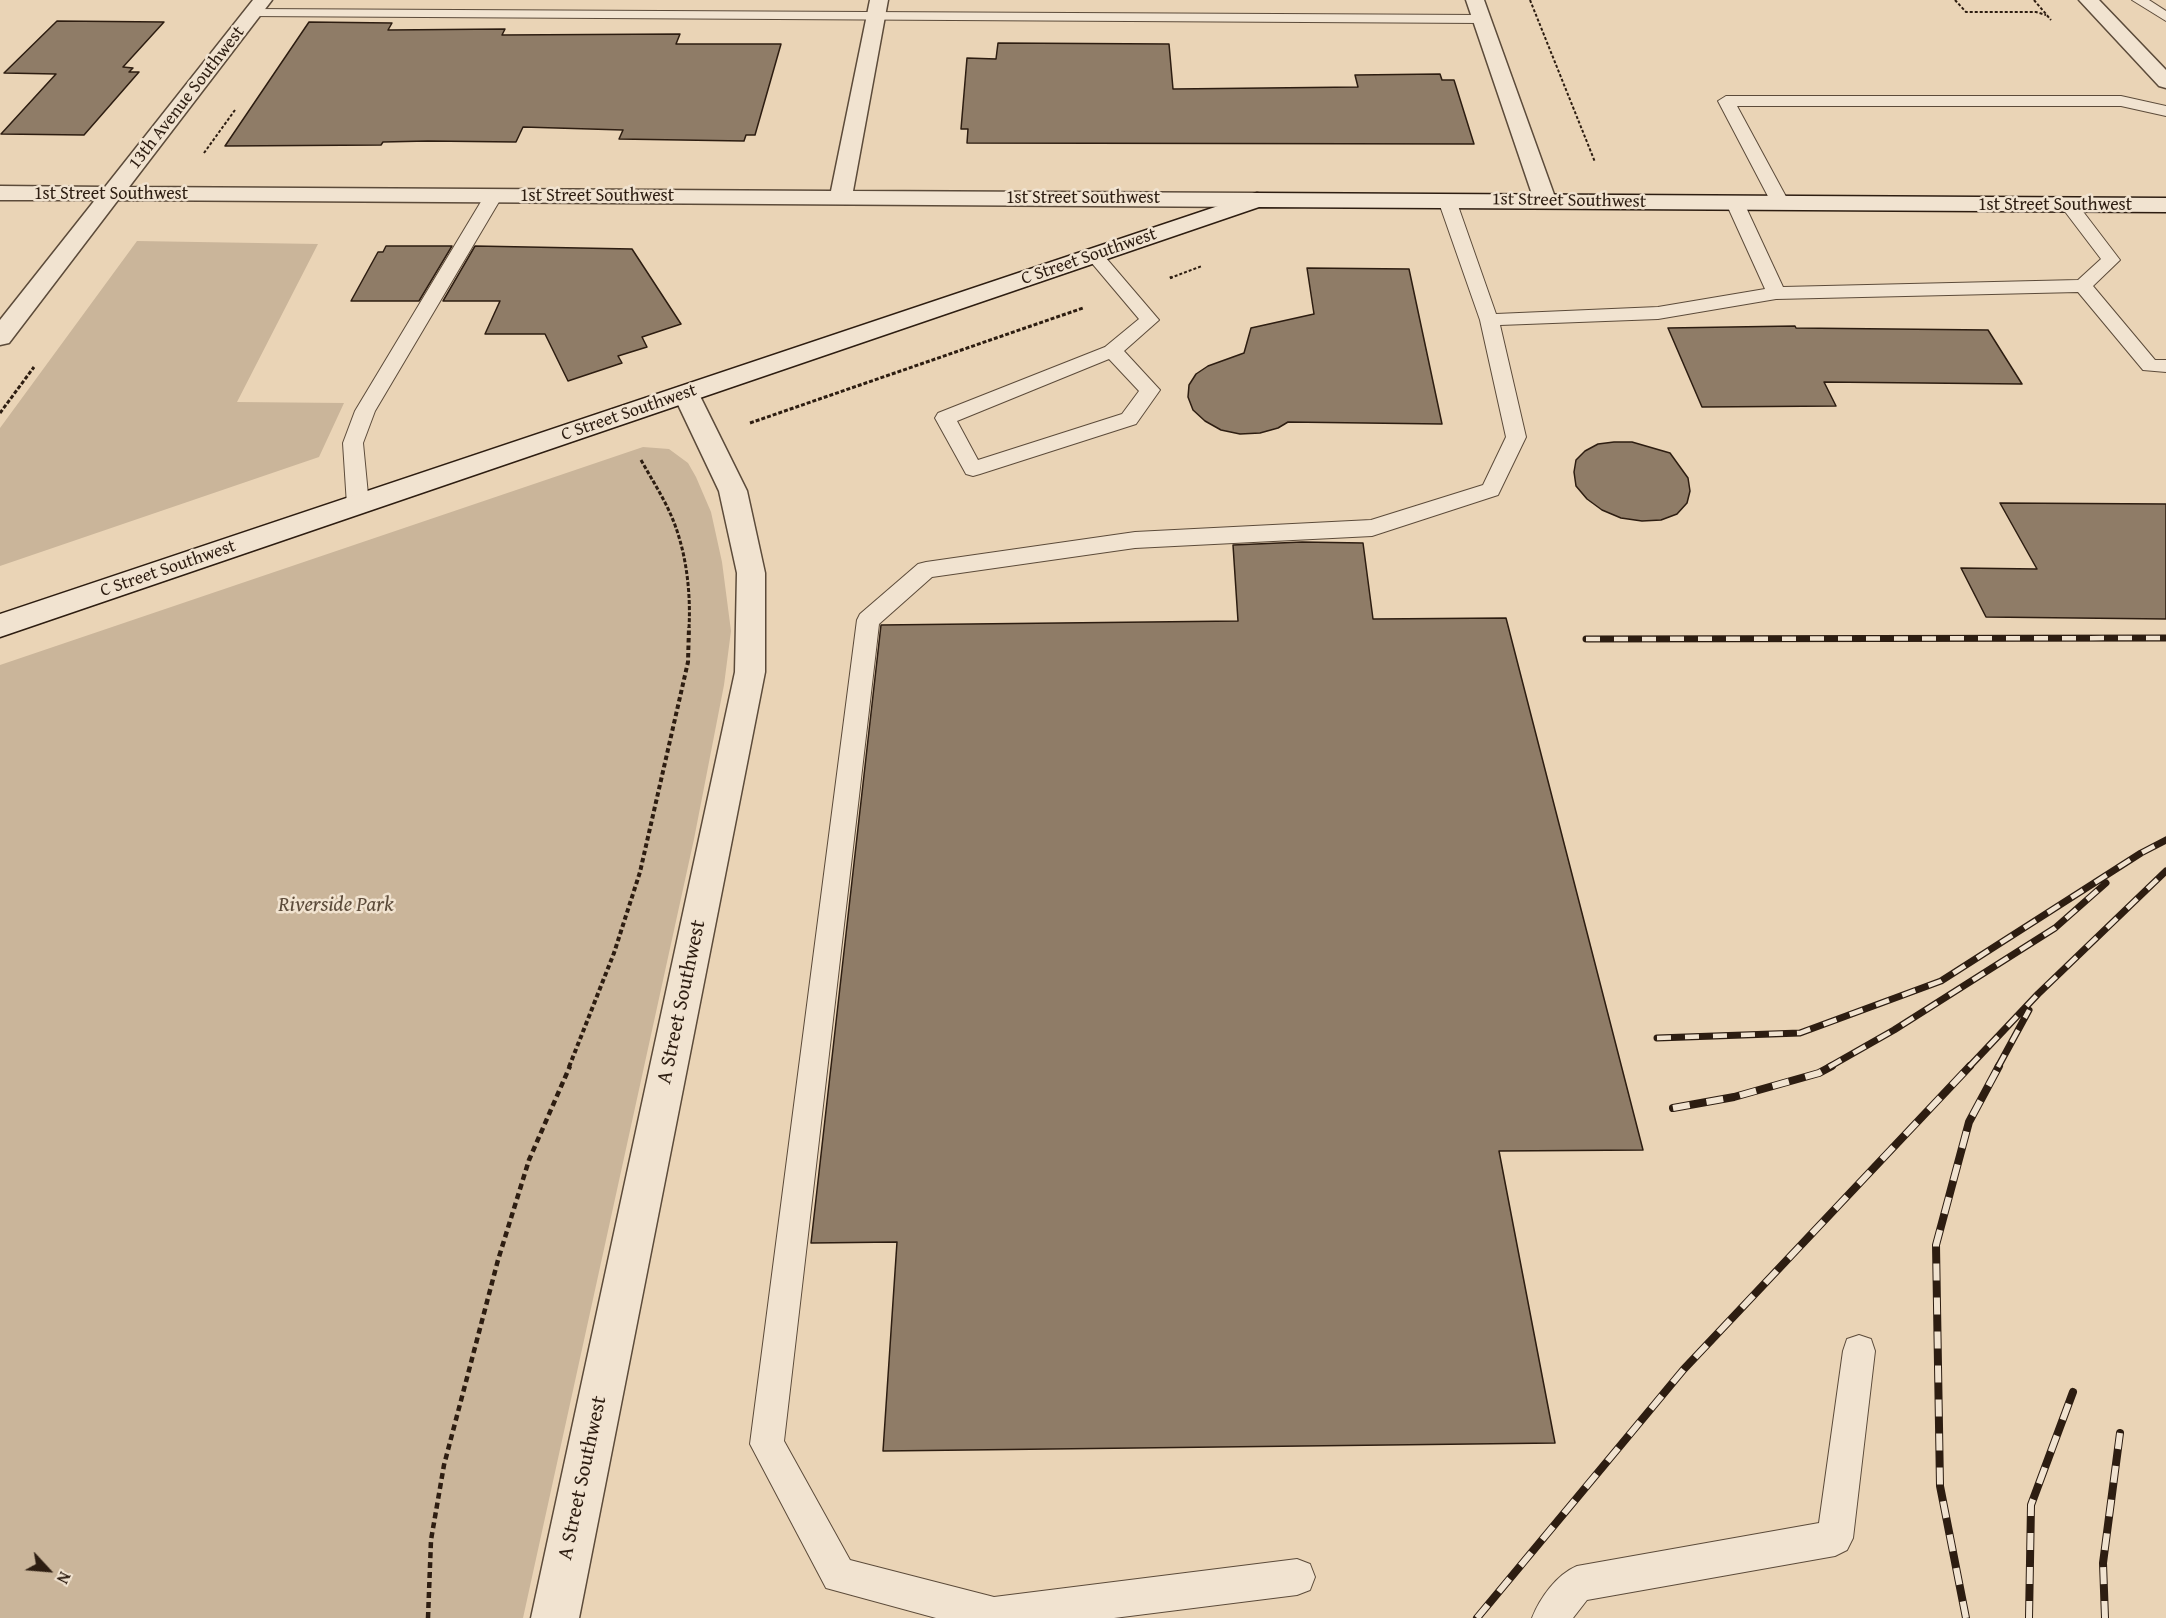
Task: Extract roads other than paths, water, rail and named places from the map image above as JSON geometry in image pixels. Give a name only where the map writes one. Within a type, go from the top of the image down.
[{"type":"street","points":[[2088,0],[2166,82]]},
{"type":"street","name":"13th Avenue Southwest","points":[[0,337],[258,6]]},
{"type":"street","points":[[841,196],[878,8]]},
{"type":"street","points":[[1478,9],[1545,200]]},
{"type":"street","name":"1st Street Southwest","points":[[0,193],[1545,200],[2166,206]]},
{"type":"street","name":"C Street Southwest","points":[[0,627],[1257,200]]},
{"type":"street","name":"A Street Southwest","points":[[555,1618],[750,672],[751,573],[733,491],[686,393]]},
{"type":"lane","points":[[2139,0],[2166,17]]},
{"type":"lane","points":[[258,6],[1478,9]]},
{"type":"lane","points":[[1780,204],[1726,101],[2121,101],[2166,111]]},
{"type":"lane","points":[[358,505],[352,464],[353,443],[365,411],[494,195]]},
{"type":"lane","points":[[1297,1577],[994,1615],[839,1575],[767,1444],[868,620],[926,570],[1135,540],[1372,528],[1491,490],[1516,437],[1489,320],[1447,200]]},
{"type":"lane","points":[[1735,203],[1776,293]]},
{"type":"lane","points":[[1489,320],[1658,313],[1776,293],[2083,286],[2111,260],[2069,205]]},
{"type":"lane","points":[[1094,255],[1150,321],[1112,351],[945,418],[973,469],[1129,419],[1150,390],[1112,351]]},
{"type":"lane","points":[[2083,286],[2150,366],[2166,366]]},
{"type":"lane","points":[[1550,1618],[1577,1584],[1835,1538],[1859,1351]]},
{"type":"railway","points":[[1586,639],[2166,638]]},
{"type":"railway","points":[[1657,1038],[1800,1033],[1941,981],[2141,853],[2166,840]]},
{"type":"railway","points":[[1969,1067],[2038,994],[2166,871]]},
{"type":"railway","points":[[1829,1067],[1894,1030],[2055,928],[2106,883]]},
{"type":"railway","points":[[1998,1067],[2029,1010]]},
{"type":"railway","points":[[1673,1108],[1734,1097],[1819,1073],[1832,1066]]},
{"type":"railway","points":[[1477,1618],[1684,1369],[1970,1066]]},
{"type":"railway","points":[[1966,1618],[1940,1486],[1936,1245],[1969,1122],[1999,1066]]},
{"type":"railway","points":[[2029,1618],[2031,1505],[2073,1392]]},
{"type":"railway","points":[[2105,1618],[2103,1563],[2120,1433]]},
{"type":"park label","name":"Riverside Park","points":[[336,906]]}]
